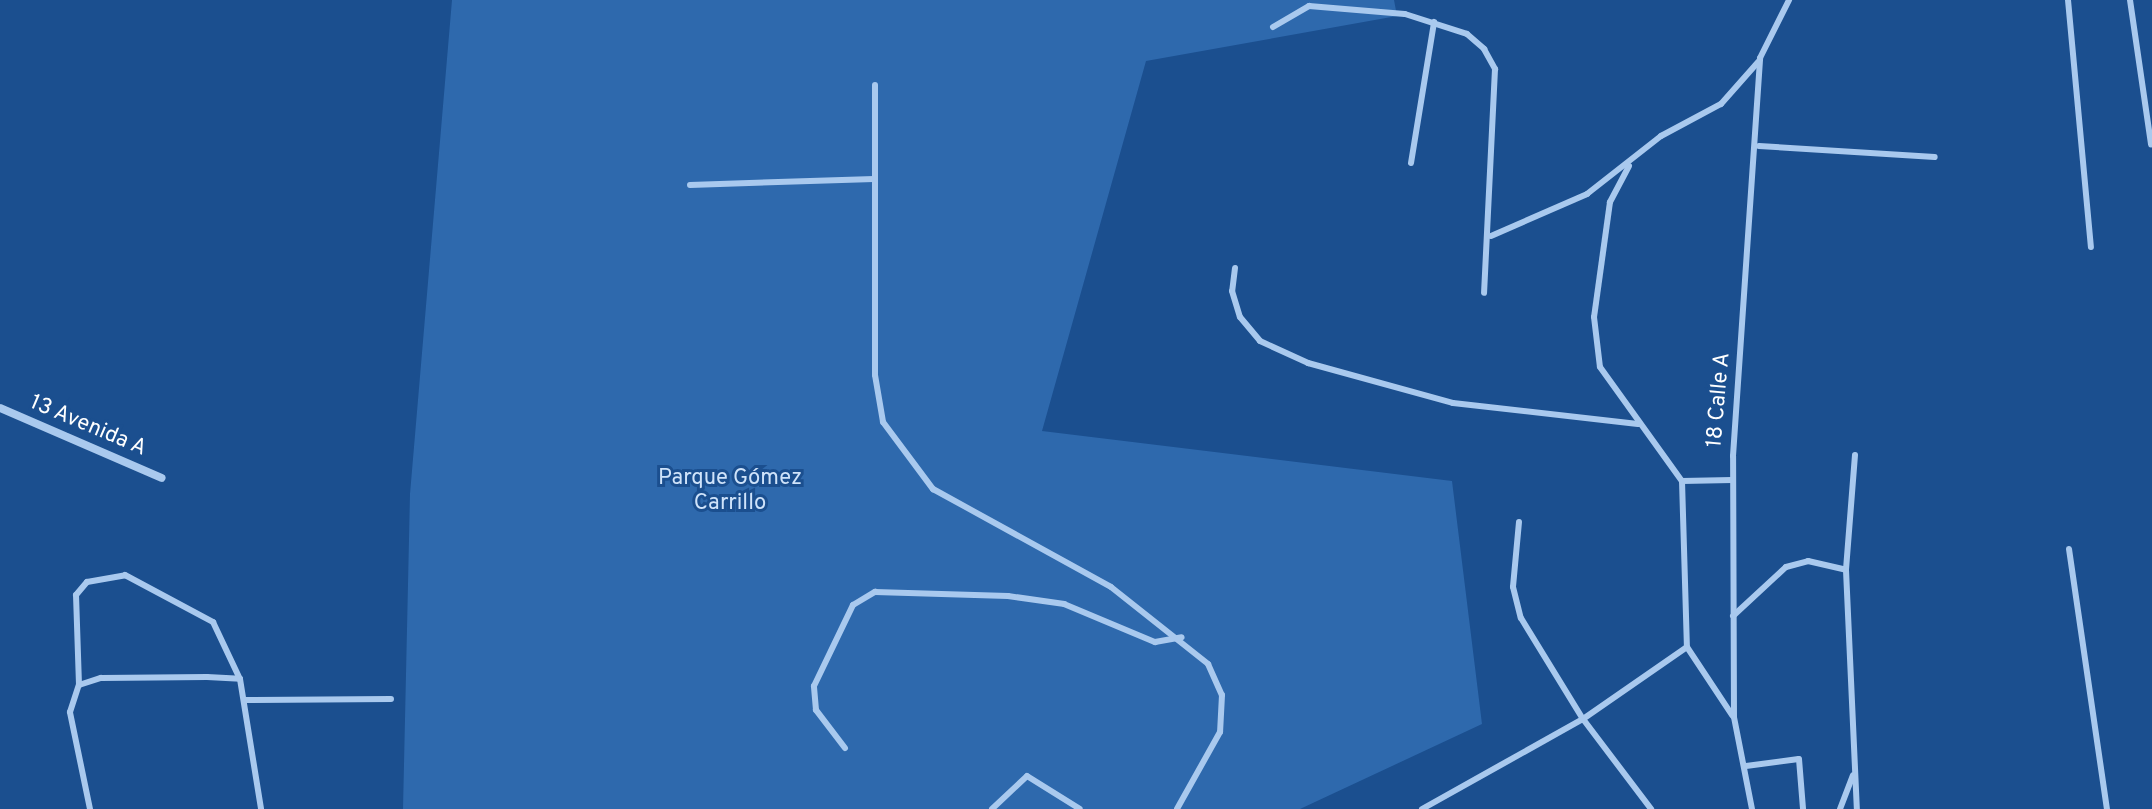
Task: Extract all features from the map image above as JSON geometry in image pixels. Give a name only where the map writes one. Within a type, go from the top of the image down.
[{"type":"street","name":"13 Avenida A","points":[[0,408],[162,478]]},
{"type":"lane","name":"18 Calle A","points":[[1752,809],[1734,717],[1732,480],[1759,146],[1760,58],[1789,0]]},
{"type":"lane","points":[[2068,0],[2091,247]]},
{"type":"lane","points":[[2130,0],[2151,144]]},
{"type":"lane","points":[[1273,27],[1309,6],[1434,22],[1467,34],[1495,69],[1491,236],[1484,293]]},
{"type":"lane","points":[[1411,163],[1434,22]]},
{"type":"lane","points":[[1491,236],[1533,222],[1629,166],[1661,136],[1721,104],[1760,58]]},
{"type":"lane","points":[[875,85],[875,375],[883,422],[904,458],[933,489],[1111,587],[1182,637],[1208,664],[1222,695],[1220,732],[1177,809]]},
{"type":"lane","points":[[1759,146],[1935,157]]},
{"type":"lane","points":[[1629,166],[1610,202],[1594,317],[1600,367],[1638,424],[1672,458],[1682,481],[1687,647],[1734,717]]},
{"type":"lane","points":[[690,185],[874,179]]},
{"type":"lane","points":[[1235,268],[1232,291],[1240,317],[1260,341],[1308,363],[1453,403],[1638,424]]},
{"type":"lane","points":[[1855,455],[1846,570],[1857,809]]},
{"type":"lane","points":[[1682,481],[1732,480]]},
{"type":"lane","points":[[1519,522],[1513,587],[1521,618],[1583,719],[1651,809]]},
{"type":"lane","points":[[2069,549],[2107,809]]},
{"type":"lane","points":[[1733,616],[1786,567],[1808,561],[1846,570]]},
{"type":"lane","points":[[90,809],[70,712],[79,685],[76,595],[87,582],[125,575],[213,622],[240,679],[261,809]]},
{"type":"lane","points":[[845,748],[816,710],[814,686],[853,605],[875,592],[1022,598],[1064,604],[1155,642],[1182,637]]},
{"type":"lane","points":[[1422,809],[1583,719],[1687,647]]},
{"type":"lane","points":[[79,685],[101,678],[240,679]]},
{"type":"lane","points":[[245,700],[391,699]]},
{"type":"lane","points":[[1746,766],[1799,759],[1803,809]]},
{"type":"lane","points":[[1840,809],[1855,772]]},
{"type":"lane","points":[[992,809],[1027,776],[1080,809]]},
{"type":"green space","name":"Parque Gómez Carrillo","points":[[452,0],[1394,0],[1397,16],[1146,61],[1042,431],[1452,481],[1482,724],[1300,809],[403,809],[410,494]]}]
